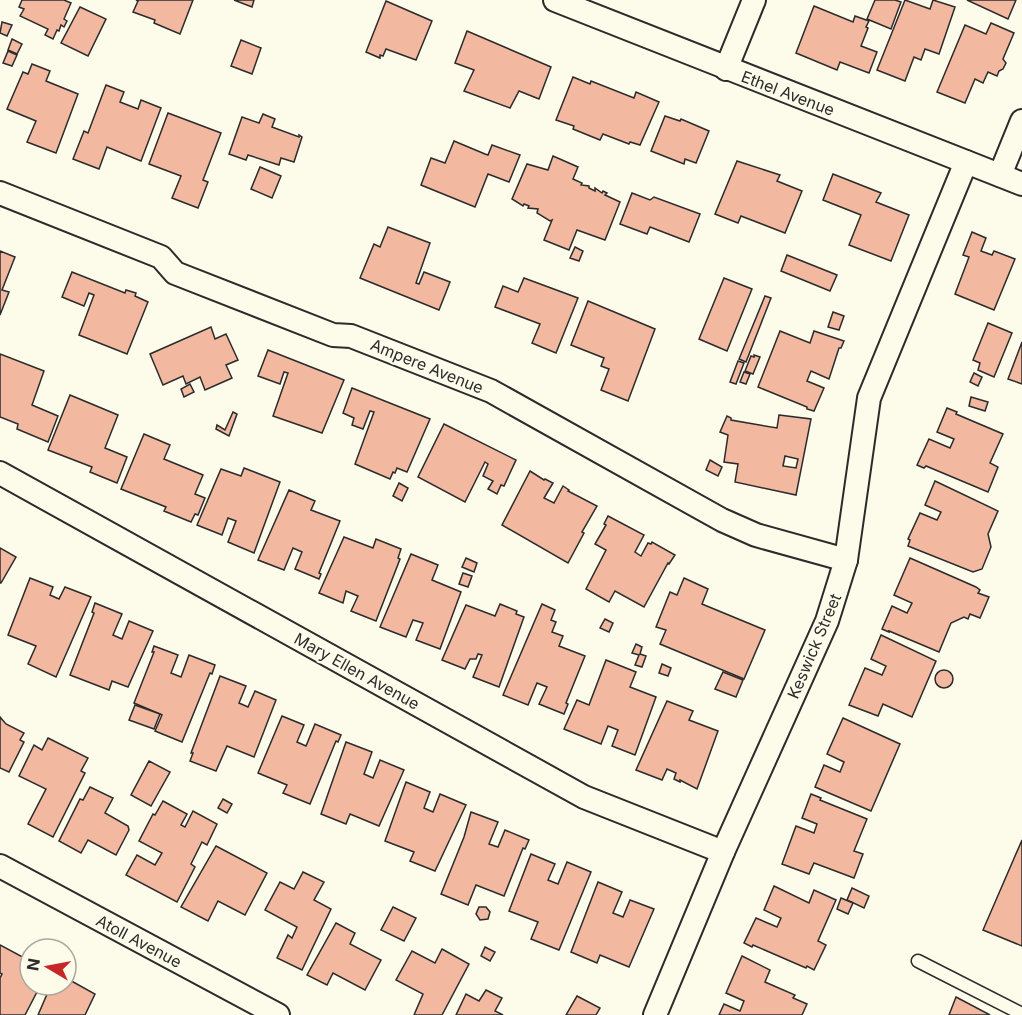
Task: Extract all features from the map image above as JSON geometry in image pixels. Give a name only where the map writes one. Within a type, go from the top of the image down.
[{"type":"street","name":"Ethel Avenue","points":[[555,0],[1022,184]]},
{"type":"street","points":[[726,69],[754,0]]},
{"type":"street","points":[[1000,175],[1022,121]]},
{"type":"street","name":"Keswick Street","points":[[655,1015],[723,852],[827,621],[846,560],[870,398],[966,162]]},
{"type":"street","name":"Ampere Avenue","points":[[0,193],[161,258],[175,273],[333,335],[351,336],[491,392],[722,520],[756,535],[846,560]]},
{"type":"street","name":"Mary Ellen Avenue","points":[[0,473],[584,797],[723,852]]},
{"type":"street","name":"Atoll Avenue","points":[[0,866],[278,1015]]},
{"type":"lane","points":[[918,961],[1022,1014]]},
{"type":"building","points":[[22,0],[64,0],[71,3],[64,19],[67,21],[64,27],[61,25],[53,39],[45,35],[48,29],[20,16],[24,9],[19,7]]},
{"type":"building","points":[[136,0],[193,0],[180,34],[154,23],[155,20],[133,12],[138,1]]},
{"type":"building","points":[[234,0],[254,0],[252,7]]},
{"type":"building","points":[[875,0],[901,2],[891,29],[867,19]]},
{"type":"building","points":[[905,0],[930,9],[933,0],[955,7],[939,54],[925,49],[921,60],[914,57],[905,81],[877,70]]},
{"type":"building","points":[[967,0],[1016,0],[1008,19]]},
{"type":"building","points":[[386,1],[432,21],[416,60],[386,49],[380,58],[366,52]]},
{"type":"building","points":[[814,6],[853,22],[855,16],[869,21],[861,46],[877,52],[869,73],[840,62],[837,70],[796,53]]},
{"type":"building","points":[[80,7],[106,19],[88,56],[61,43]]},
{"type":"building","points":[[2,22],[12,25],[7,36],[0,33]]},
{"type":"building","points":[[991,23],[1014,33],[1003,59],[1006,63],[1003,69],[997,76],[988,72],[983,83],[975,79],[965,103],[937,92],[965,25],[986,34]]},
{"type":"building","points":[[467,31],[551,67],[539,99],[519,91],[510,108],[464,91],[474,70],[455,63]]},
{"type":"building","points":[[12,39],[22,44],[17,54],[8,50]]},
{"type":"building","points":[[241,40],[261,48],[252,74],[231,66]]},
{"type":"building","points":[[8,51],[17,55],[12,66],[3,63]]},
{"type":"building","points":[[32,64],[50,71],[46,81],[78,94],[56,153],[27,142],[36,121],[7,109],[23,72],[28,74]]},
{"type":"building","points":[[573,77],[590,84],[591,81],[634,98],[636,92],[659,102],[640,145],[630,142],[629,144],[603,134],[600,140],[573,129],[574,126],[556,120]]},
{"type":"building","points":[[106,85],[124,92],[120,102],[138,109],[141,100],[161,108],[141,161],[107,147],[99,169],[73,159],[84,131],[88,133]]},
{"type":"building","points":[[168,113],[221,133],[203,180],[208,182],[198,208],[172,198],[181,176],[149,164]]},
{"type":"building","points":[[263,114],[275,119],[272,127],[302,137],[294,162],[281,158],[279,165],[248,155],[246,160],[229,154],[242,117],[259,123]]},
{"type":"building","points":[[665,116],[680,121],[681,119],[709,131],[696,163],[685,159],[684,164],[651,151]]},
{"type":"building","points":[[454,141],[488,155],[492,145],[520,155],[509,182],[488,174],[475,207],[421,185],[431,158],[445,163]]},
{"type":"building","points":[[553,156],[578,167],[573,179],[582,183],[581,185],[589,186],[595,191],[595,188],[602,193],[603,191],[607,193],[605,195],[620,202],[605,240],[577,230],[569,250],[544,240],[552,220],[537,213],[538,209],[528,208],[529,206],[524,204],[523,206],[512,199],[527,164],[548,170]]},
{"type":"building","points":[[737,161],[780,175],[777,181],[802,191],[785,233],[741,216],[738,223],[715,214]]},
{"type":"building","points":[[260,167],[281,176],[272,198],[251,189]]},
{"type":"building","points":[[833,174],[881,193],[876,202],[909,215],[891,261],[849,245],[861,215],[823,200]]},
{"type":"building","points":[[632,193],[650,200],[654,197],[700,214],[689,242],[650,227],[647,234],[620,224]]},
{"type":"building","points":[[388,227],[430,243],[416,283],[419,284],[424,272],[450,282],[439,310],[360,278],[374,244],[380,247]]},
{"type":"building","points":[[972,232],[986,238],[981,251],[992,255],[994,251],[1015,259],[994,310],[955,294],[969,257],[963,255]]},
{"type":"building","points":[[575,247],[583,251],[579,261],[570,258]]},
{"type":"building","points":[[0,251],[15,257],[2,290],[9,292],[0,315]]},
{"type":"building","points":[[787,255],[837,275],[830,291],[781,271]]},
{"type":"building","points":[[72,272],[125,293],[126,290],[136,293],[135,296],[148,302],[127,354],[79,335],[94,295],[89,293],[84,306],[62,297]]},
{"type":"building","points":[[524,278],[578,298],[556,353],[532,343],[540,324],[495,307],[503,286],[518,292]]},
{"type":"building","points":[[724,278],[752,289],[727,351],[699,339]]},
{"type":"building","points":[[765,296],[771,298],[746,362],[739,359]]},
{"type":"building","points":[[588,301],[655,329],[628,401],[601,390],[609,369],[601,366],[604,358],[571,345]]},
{"type":"building","points":[[833,312],[844,316],[839,330],[828,327]]},
{"type":"building","points":[[988,323],[1012,333],[994,377],[978,370],[980,363],[973,360]]},
{"type":"building","points":[[211,327],[215,339],[226,334],[238,360],[226,365],[232,378],[205,390],[200,377],[186,384],[183,376],[163,385],[150,354]]},
{"type":"building","points":[[780,331],[810,343],[814,331],[844,341],[839,348],[829,379],[811,371],[807,381],[824,388],[814,411],[758,387]]},
{"type":"building","points":[[1022,342],[1022,384],[1008,379]]},
{"type":"building","points":[[268,350],[344,380],[322,433],[273,416],[288,373],[284,372],[280,384],[258,376]]},
{"type":"building","points":[[0,354],[44,371],[32,405],[58,416],[48,442],[17,429],[18,424],[0,417]]},
{"type":"building","points":[[754,355],[760,357],[753,374],[745,371],[751,356],[754,357]]},
{"type":"building","points":[[738,361],[744,363],[736,384],[730,382]]},
{"type":"building","points":[[744,372],[750,374],[746,384],[740,382]]},
{"type":"building","points":[[974,373],[982,377],[978,386],[970,382]]},
{"type":"building","points":[[190,384],[194,392],[184,397],[181,389]]},
{"type":"building","points":[[352,388],[430,419],[407,472],[397,468],[390,479],[355,464],[374,412],[370,411],[363,429],[352,425],[354,418],[343,413]]},
{"type":"building","points":[[70,395],[118,415],[105,448],[127,457],[117,483],[90,472],[92,467],[48,450]]},
{"type":"building","points":[[971,397],[988,402],[985,411],[969,406]]},
{"type":"building","points":[[947,408],[1003,434],[990,463],[998,467],[988,492],[926,466],[924,468],[917,465],[929,439],[950,448],[954,439],[937,432]]},
{"type":"building","points":[[233,412],[237,414],[229,436],[216,429],[217,425],[225,430]]},
{"type":"building","points":[[779,415],[811,419],[796,495],[735,482],[738,464],[724,462],[728,435],[720,432],[727,416],[731,420],[777,428]],"holes":[[[785,456],[798,459],[796,468],[783,466]]]},
{"type":"building","points":[[444,424],[516,460],[504,486],[501,485],[497,494],[488,489],[493,481],[483,476],[488,464],[485,462],[465,502],[418,477]]},
{"type":"building","points":[[144,434],[170,445],[164,459],[203,475],[195,494],[205,498],[198,515],[195,514],[191,522],[164,511],[166,507],[121,489]]},
{"type":"building","points":[[710,460],[722,467],[718,476],[706,470]]},
{"type":"building","points":[[244,468],[280,482],[254,553],[228,542],[236,521],[228,518],[222,535],[197,525],[221,469],[241,476]]},
{"type":"building","points":[[530,471],[553,483],[544,498],[554,503],[563,486],[597,506],[568,563],[502,525]]},
{"type":"building","points":[[935,481],[998,511],[988,534],[991,547],[982,569],[973,572],[908,546],[910,540],[908,539],[920,513],[937,520],[941,512],[925,505]]},
{"type":"building","points":[[399,483],[408,488],[402,501],[393,496]]},
{"type":"building","points":[[289,490],[315,501],[311,510],[340,521],[319,573],[321,574],[319,579],[295,569],[302,552],[293,548],[284,570],[258,560]]},
{"type":"building","points":[[608,516],[644,535],[635,552],[641,556],[648,543],[652,542],[675,555],[668,563],[644,607],[615,591],[609,602],[586,589],[606,550],[595,544],[606,525],[604,524]]},
{"type":"building","points":[[344,537],[373,548],[376,539],[401,549],[398,558],[400,559],[376,621],[351,611],[358,596],[346,591],[343,603],[319,593]]},
{"type":"building","points":[[0,548],[16,557],[1,583],[0,583]]},
{"type":"building","points":[[411,554],[438,565],[432,580],[461,592],[440,649],[416,640],[423,623],[413,620],[406,637],[380,627]]},
{"type":"building","points":[[466,558],[477,563],[474,572],[462,567]]},
{"type":"building","points":[[910,558],[976,587],[980,590],[978,593],[989,597],[980,618],[970,614],[968,619],[964,617],[951,623],[939,652],[882,629],[892,606],[907,613],[912,603],[894,595]]},
{"type":"building","points":[[463,573],[472,576],[468,587],[459,584]]},
{"type":"building","points":[[30,578],[53,587],[50,595],[59,599],[65,587],[91,597],[56,677],[28,664],[36,646],[8,635]]},
{"type":"building","points":[[684,578],[708,589],[702,604],[765,630],[744,679],[660,644],[666,630],[656,627],[670,592],[677,595]]},
{"type":"building","points":[[95,603],[122,614],[113,635],[122,639],[129,621],[153,631],[128,687],[112,681],[109,690],[70,675],[94,613],[92,612]]},
{"type":"building","points":[[500,604],[517,611],[516,614],[524,617],[499,687],[473,677],[482,655],[478,654],[476,659],[470,659],[465,669],[442,660],[466,605],[495,616]]},
{"type":"building","points":[[542,604],[555,610],[551,620],[556,622],[552,632],[563,636],[559,646],[585,656],[566,703],[568,704],[564,714],[539,704],[547,687],[537,683],[528,705],[503,695]]},
{"type":"building","points":[[605,619],[613,623],[609,632],[600,628]]},
{"type":"building","points":[[881,635],[936,661],[912,717],[883,704],[878,716],[849,705],[865,668],[882,675],[886,666],[871,659]]},
{"type":"building","points":[[636,644],[642,647],[640,654],[646,656],[642,667],[635,665],[639,655],[632,653]]},
{"type":"building","points":[[154,646],[178,655],[171,673],[181,677],[189,655],[215,665],[182,742],[155,731],[162,715],[134,703],[154,652],[152,652]]},
{"type":"building","points":[[606,660],[636,672],[630,687],[656,697],[635,755],[612,746],[618,730],[608,726],[601,744],[564,729],[577,700],[589,705]]},
{"type":"building","points":[[662,664],[671,668],[668,676],[659,673]]},
{"type":"building","points":[[944,670],[950,673],[953,679],[950,685],[944,688],[938,685],[935,679],[938,673]]},
{"type":"building","points":[[723,672],[743,680],[736,697],[715,689]]},
{"type":"building","points":[[220,676],[246,686],[239,703],[248,707],[255,691],[276,700],[254,757],[227,746],[216,771],[190,761]]},
{"type":"building","points":[[667,701],[693,711],[689,720],[718,731],[697,789],[674,779],[676,773],[667,769],[662,780],[636,770]]},
{"type":"building","points":[[135,705],[160,714],[154,729],[129,720]]},
{"type":"building","points":[[282,716],[304,725],[297,742],[306,746],[315,724],[341,735],[338,742],[336,741],[310,804],[283,793],[287,785],[258,773]]},
{"type":"building","points":[[0,717],[6,724],[24,733],[20,740],[24,742],[9,772],[0,768]]},
{"type":"building","points":[[843,718],[900,744],[871,811],[815,787],[824,765],[840,772],[844,762],[827,754]]},
{"type":"building","points":[[48,738],[88,758],[81,771],[85,773],[53,837],[28,824],[46,789],[19,776],[34,745],[42,750]]},
{"type":"building","points":[[346,742],[372,752],[364,774],[373,778],[380,760],[404,770],[379,826],[350,814],[346,824],[321,814]]},
{"type":"building","points":[[149,761],[170,772],[151,806],[131,795]]},
{"type":"building","points":[[406,782],[430,792],[424,808],[433,812],[440,794],[466,805],[435,871],[410,861],[414,852],[385,841]]},
{"type":"building","points":[[90,787],[113,798],[105,813],[128,826],[129,830],[116,855],[88,840],[81,853],[59,841],[80,799],[83,800]]},
{"type":"building","points":[[811,794],[821,798],[820,800],[867,819],[854,851],[863,854],[854,878],[814,863],[809,874],[782,864],[796,826],[814,833],[817,824],[802,818]]},
{"type":"building","points":[[223,799],[232,804],[227,813],[218,808]]},
{"type":"building","points":[[163,801],[187,814],[181,825],[185,827],[193,811],[217,824],[207,845],[202,842],[191,864],[195,867],[177,902],[126,875],[137,855],[155,865],[162,853],[139,841],[153,814],[155,815]]},
{"type":"building","points":[[471,812],[498,822],[489,844],[498,847],[505,830],[529,840],[525,849],[523,848],[504,896],[476,885],[468,905],[441,894],[464,837]]},
{"type":"building","points":[[1022,840],[1022,946],[983,930]]},
{"type":"building","points":[[216,846],[267,873],[245,915],[218,901],[208,921],[181,907]]},
{"type":"building","points":[[531,854],[555,864],[548,880],[558,884],[567,862],[591,872],[559,950],[531,939],[538,922],[509,911]]},
{"type":"building","points":[[303,872],[324,882],[314,900],[331,909],[302,970],[277,958],[288,935],[292,938],[297,927],[265,910],[280,882],[294,889]]},
{"type":"building","points":[[598,882],[622,892],[613,913],[623,917],[630,900],[654,909],[629,967],[600,955],[597,963],[571,952]]},
{"type":"building","points":[[774,886],[809,903],[814,890],[836,900],[818,941],[826,945],[814,970],[744,943],[756,918],[777,927],[781,918],[764,910]]},
{"type":"building","points":[[852,888],[869,896],[864,908],[847,900]]},
{"type":"building","points":[[841,898],[853,903],[848,914],[837,909]]},
{"type":"building","points":[[393,907],[416,918],[404,941],[381,930]]},
{"type":"building","points":[[479,907],[486,907],[490,912],[488,919],[480,920],[476,914]]},
{"type":"building","points":[[336,923],[355,933],[350,944],[381,960],[365,990],[333,973],[327,985],[307,975]]},
{"type":"building","points":[[0,945],[18,955],[18,997],[34,997],[25,1015],[0,1015],[0,978],[2,974],[0,973]]},
{"type":"building","points":[[485,947],[495,952],[490,961],[481,956]]},
{"type":"building","points":[[442,949],[469,964],[442,1015],[414,1015],[423,994],[396,980],[412,951],[435,963]]},
{"type":"building","points":[[742,956],[770,970],[765,982],[795,995],[793,998],[807,1004],[802,1015],[719,1015],[724,1004],[740,1011],[744,1001],[726,993]]},
{"type":"building","points":[[78,985],[95,994],[85,1015],[38,1015],[46,997],[78,997]]},
{"type":"building","points":[[486,990],[502,998],[495,1011],[503,1015],[456,1015],[466,994],[479,1001]]},
{"type":"building","points":[[577,996],[600,1008],[596,1015],[566,1015]]},
{"type":"building","points":[[956,997],[990,1015],[949,1015]]}]
